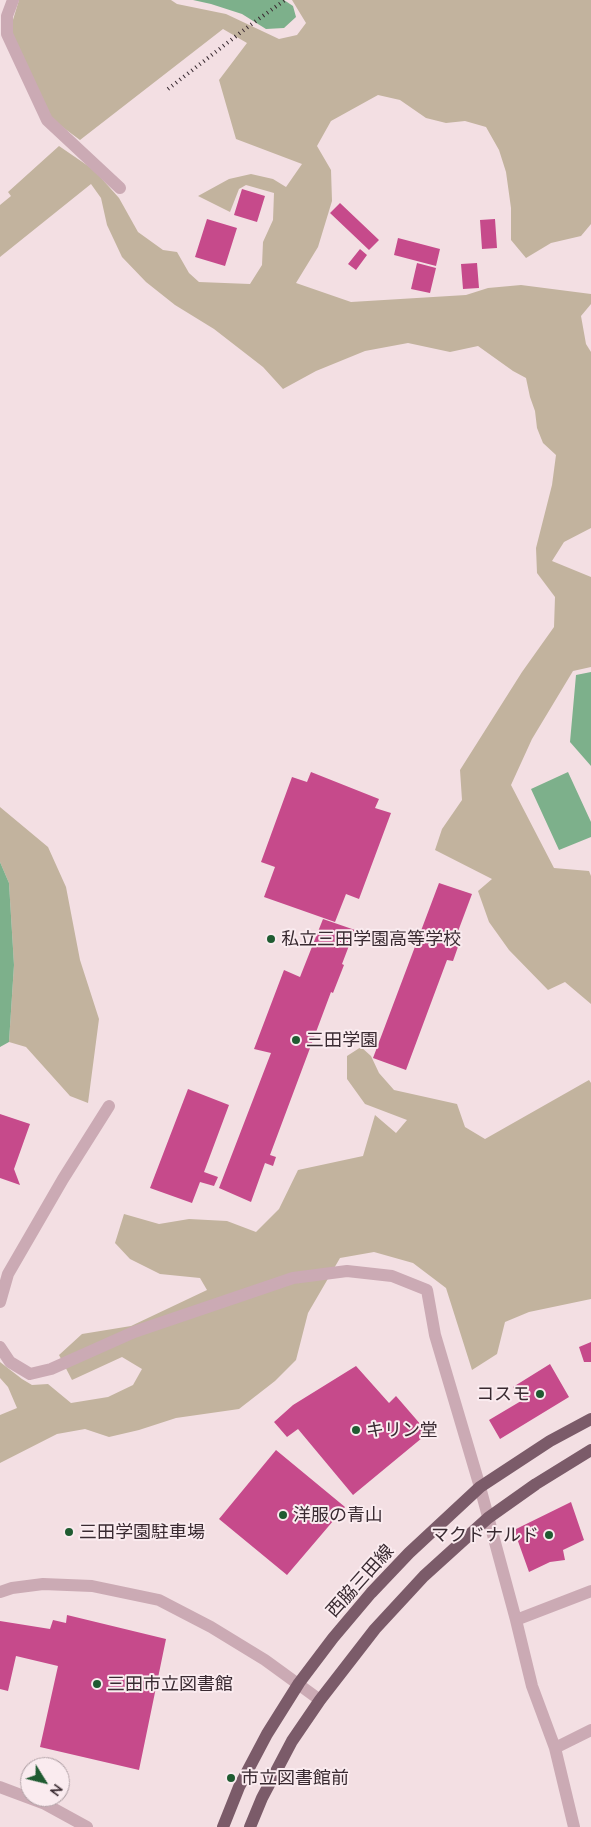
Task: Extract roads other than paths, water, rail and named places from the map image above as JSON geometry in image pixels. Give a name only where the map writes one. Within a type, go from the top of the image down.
[{"type":"main road","name":"西脇三田線","points":[[223,1827],[239,1787],[267,1734],[299,1683],[333,1638],[371,1593],[409,1553],[480,1487],[550,1441],[591,1419]]},
{"type":"main road","points":[[250,1827],[262,1798],[292,1742],[320,1700],[375,1629],[424,1576],[488,1518],[536,1484],[591,1450]]},
{"type":"street","points":[[12,0],[7,16],[7,34],[47,120],[120,188]]},
{"type":"street","points":[[0,1302],[8,1274],[63,1179],[109,1106]]},
{"type":"street","points":[[0,1346],[10,1362],[30,1374],[51,1369],[134,1332],[293,1278],[347,1271],[392,1276],[427,1290],[435,1335],[480,1487],[532,1686],[555,1748],[574,1827]]},
{"type":"street","points":[[0,1592],[12,1588],[43,1584],[92,1586],[160,1600],[211,1627],[265,1660],[320,1700]]},
{"type":"street","points":[[516,1620],[591,1591]]},
{"type":"street","points":[[555,1748],[591,1730]]},
{"type":"street","points":[[0,1787],[44,1804],[87,1827]]},
{"type":"railway","points":[[168,89],[285,0]]},
{"type":"place","name":"私立三田学園高等学校","points":[[271,939]]},
{"type":"place","name":"三田学園","points":[[296,1040]]},
{"type":"place","name":"コスモ","points":[[540,1394]]},
{"type":"place","name":"キリン堂","points":[[356,1430]]},
{"type":"place","name":"洋服の青山","points":[[283,1515]]},
{"type":"place","name":"三田学園駐車場","points":[[69,1532]]},
{"type":"place","name":"マクドナルド","points":[[549,1535]]},
{"type":"place","name":"三田市立図書館","points":[[97,1684]]},
{"type":"place","name":"市立図書館前","points":[[231,1778]]}]
